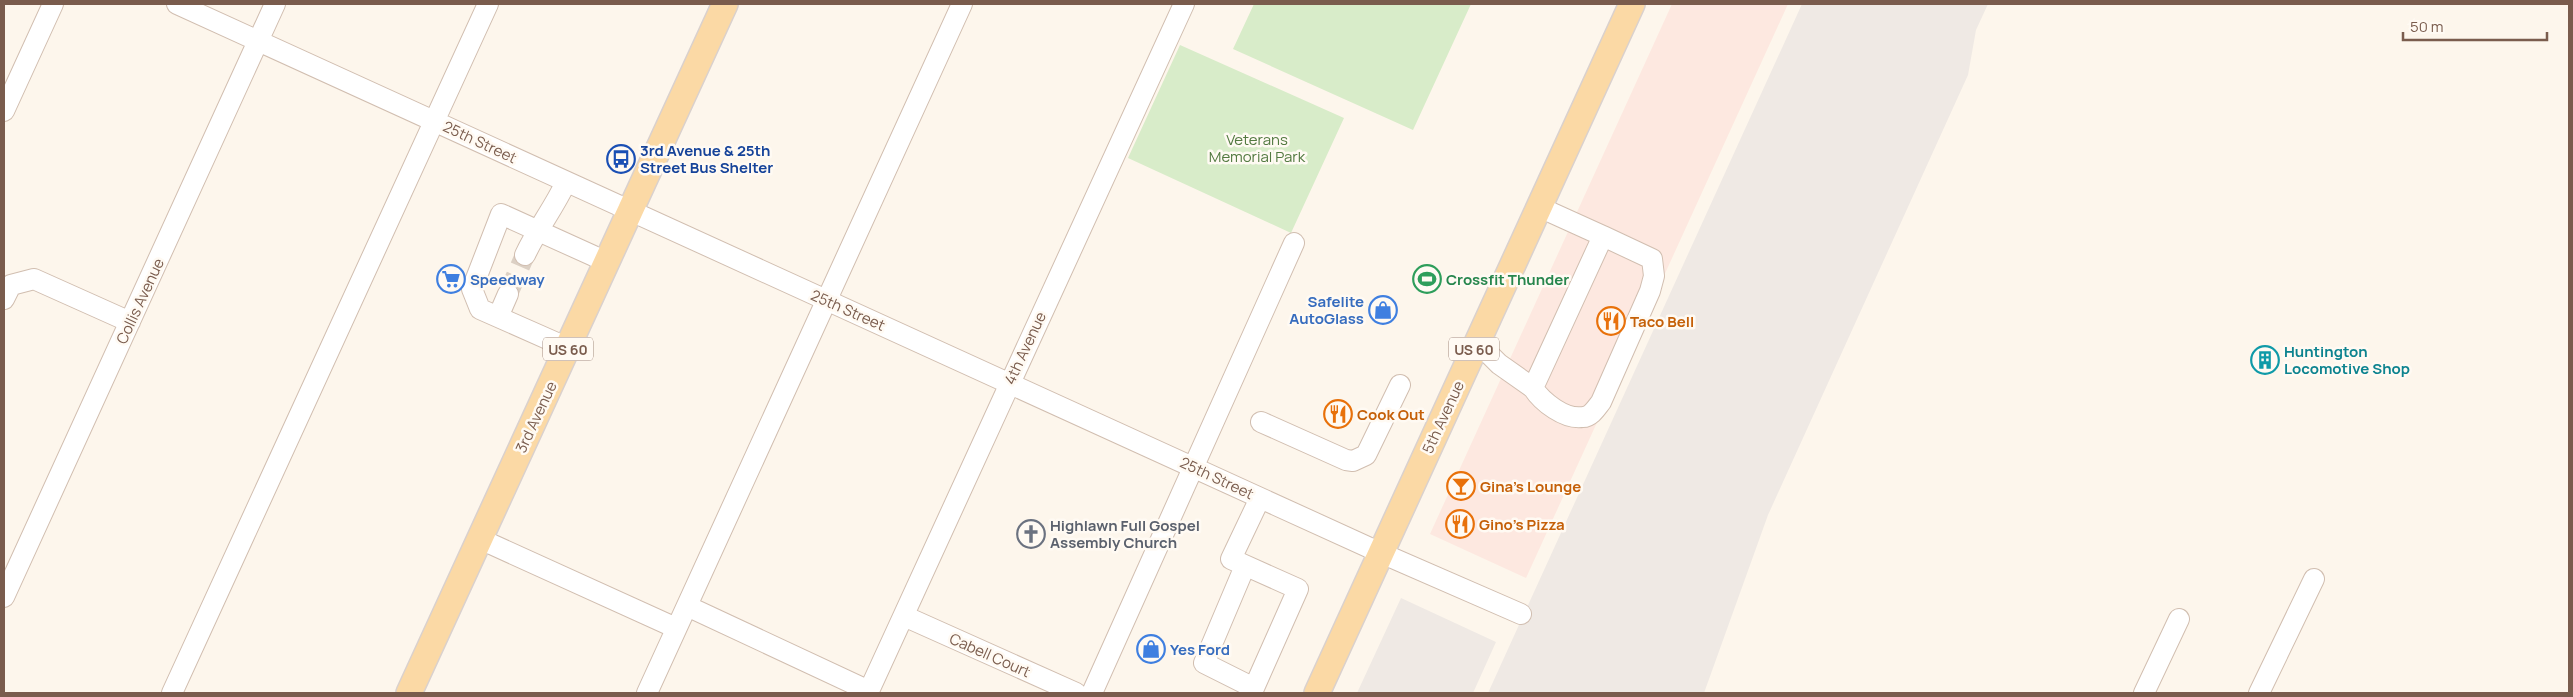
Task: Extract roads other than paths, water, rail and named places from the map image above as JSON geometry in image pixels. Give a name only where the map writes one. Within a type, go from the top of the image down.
[{"type":"main road","name":"3rd Avenue","points":[[410,693],[725,4]]},
{"type":"main road","name":"5th Avenue","points":[[1316,693],[1632,4]]},
{"type":"street","points":[[4,111],[53,4]]},
{"type":"street","name":"25th Street","points":[[177,4],[1381,553],[1521,614]]},
{"type":"street","name":"Collis Avenue","points":[[4,597],[275,4]]},
{"type":"street","points":[[172,693],[488,4]]},
{"type":"street","points":[[647,693],[962,4]]},
{"type":"street","name":"4th Avenue","points":[[869,692],[1009,382],[1184,4]]},
{"type":"street","points":[[525,255],[537,230],[556,205],[566,182]]},
{"type":"street","points":[[1477,342],[1499,364],[1533,388],[1538,397],[1570,416],[1584,418],[1591,414],[1601,402],[1650,291],[1654,276],[1652,259],[1539,207]]},
{"type":"street","points":[[568,348],[480,309],[472,290],[500,214],[607,262]]},
{"type":"street","points":[[1533,388],[1603,236]]},
{"type":"street","points":[[1092,693],[1294,243]]},
{"type":"street","points":[[4,299],[11,285],[34,279],[130,322]]},
{"type":"street","points":[[498,317],[508,294]]},
{"type":"street","points":[[1261,422],[1353,462],[1366,455],[1400,385]]},
{"type":"street","points":[[1245,566],[1204,663],[1253,691],[1298,589],[1231,559],[1260,498]]},
{"type":"street","points":[[480,539],[676,628]]},
{"type":"street","points":[[2260,693],[2314,580]]},
{"type":"street","points":[[686,606],[869,692]]},
{"type":"street","name":"Cabell Court","points":[[904,616],[1076,693]]},
{"type":"street","points":[[2144,693],[2179,619]]},
{"type":"tunnel","points":[[508,294],[525,255]]},
{"type":"place","name":"3rd Avenue & 25th Street Bus Shelter","points":[[621,159]]},
{"type":"place","name":"Speedway","points":[[451,279]]},
{"type":"place","name":"Crossfit Thunder","points":[[1427,279]]},
{"type":"place","name":"Safelite AutoGlass","points":[[1383,310]]},
{"type":"place","name":"Taco Bell","points":[[1611,321]]},
{"type":"place","name":"Huntington Locomotive Shop","points":[[2265,360]]},
{"type":"place","name":"Cook Out","points":[[1338,414]]},
{"type":"place","name":"Gina's Lounge","points":[[1461,486]]},
{"type":"place","name":"Gino's Pizza","points":[[1460,524]]},
{"type":"place","name":"Highlawn Full Gospel Assembly Church","points":[[1031,534]]},
{"type":"place","name":"Yes Ford","points":[[1151,649]]},
{"type":"park label","name":"Veterans Memorial Park","points":[[1257,148]]}]
